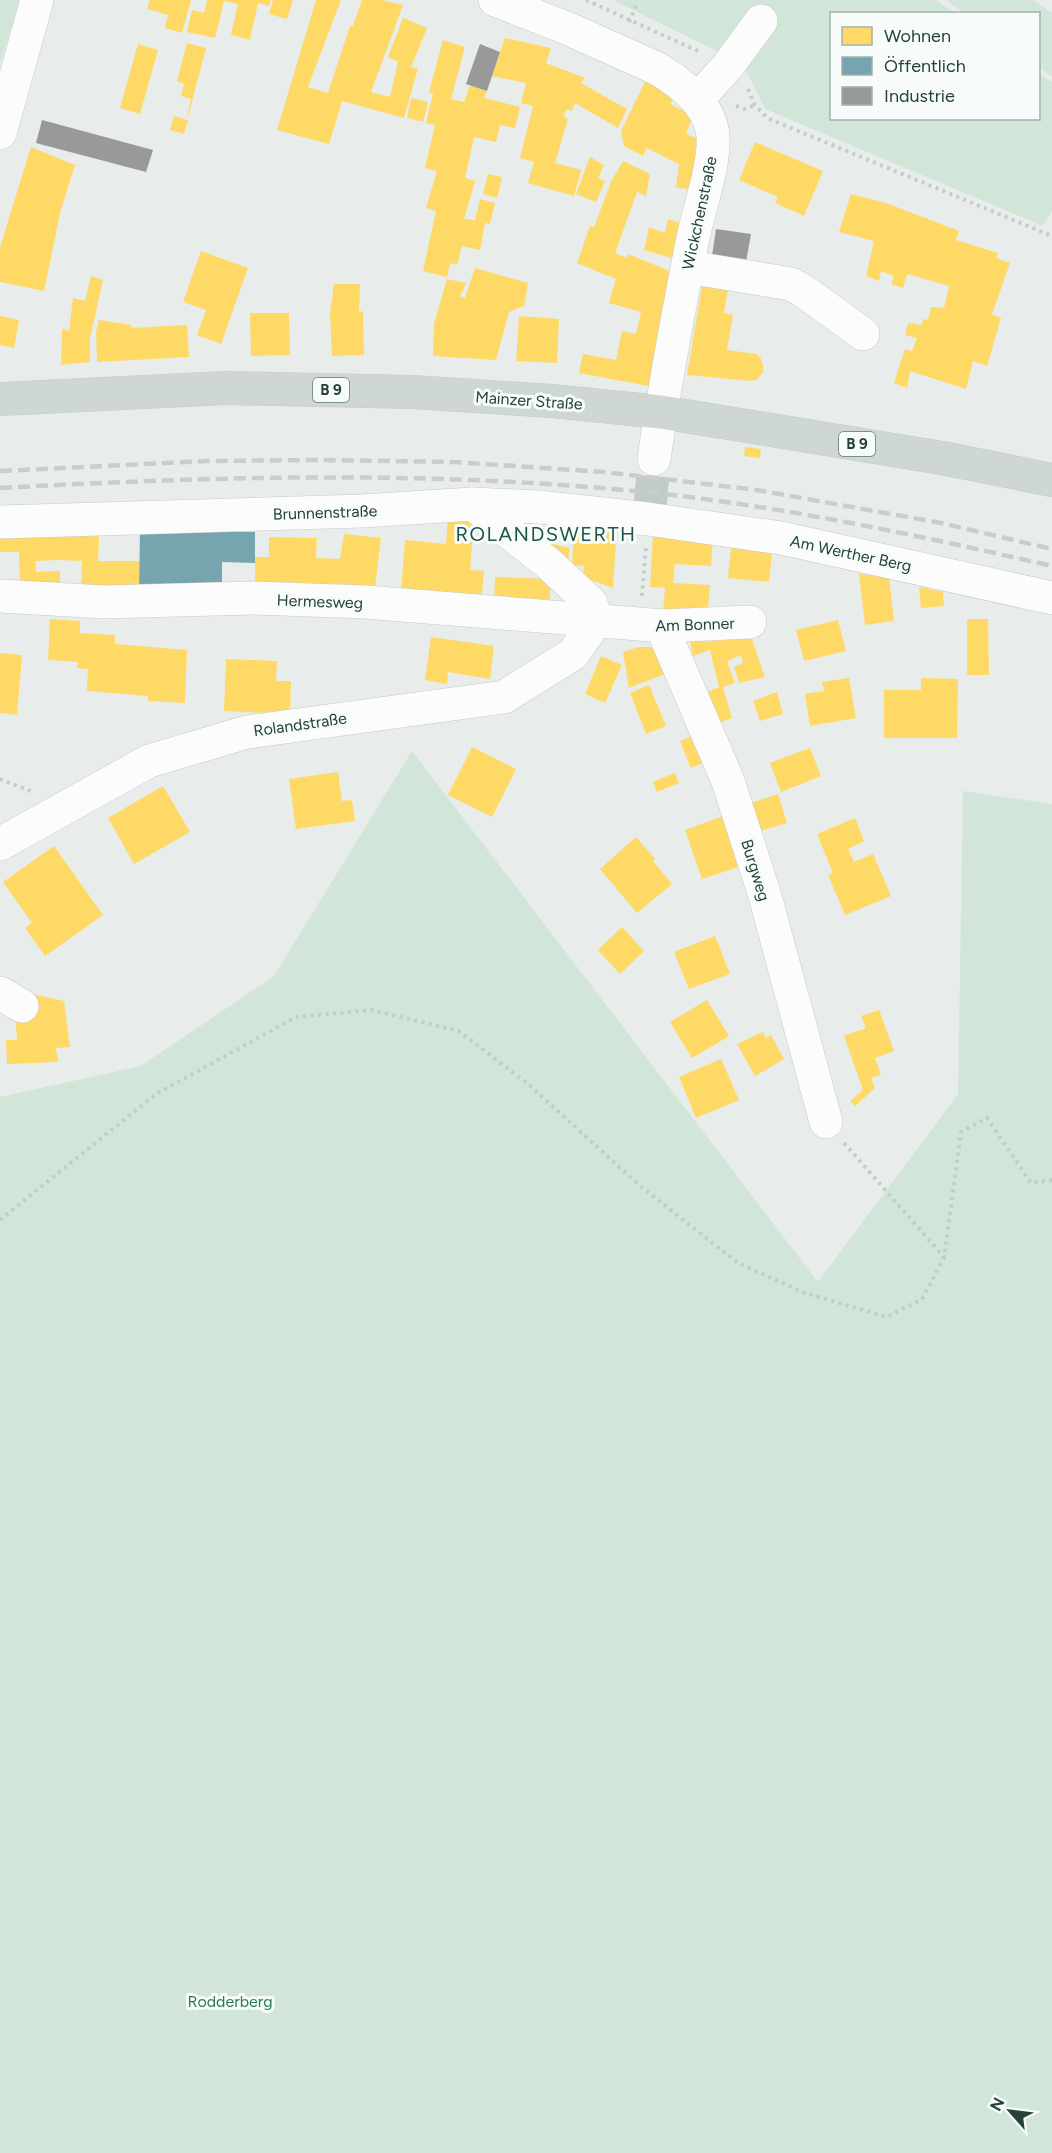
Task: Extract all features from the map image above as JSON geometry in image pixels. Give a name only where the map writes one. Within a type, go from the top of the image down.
[{"type":"main road","name":"Mainzer Straße","points":[[0,399],[226,388],[412,392],[552,401],[661,412],[942,458],[1052,480]]},
{"type":"street","points":[[0,133],[4,97],[37,0]]},
{"type":"street","name":"Wickchenstraße","points":[[495,0],[569,29],[658,69],[671,77],[697,100],[708,118],[713,136],[712,156],[688,267],[654,459]]},
{"type":"street","points":[[697,100],[727,67],[761,21]]},
{"type":"street","points":[[688,267],[791,284],[863,334]]},
{"type":"street","points":[[473,504],[549,564],[591,603],[596,621]]},
{"type":"street","name":"Brunnenstraße","points":[[0,522],[350,512],[473,504],[649,514]]},
{"type":"street","name":"Am Werther Berg","points":[[649,514],[781,538],[1052,598]]},
{"type":"street","name":"Hermesweg","points":[[0,596],[104,602],[254,598],[365,602],[652,625]]},
{"type":"street","name":"Rolandstraße","points":[[0,844],[149,761],[247,732],[504,697],[573,654],[596,621]]},
{"type":"street","name":"Am Bonner","points":[[652,625],[750,622]]},
{"type":"street","name":"Burgweg","points":[[652,625],[667,639],[728,782],[765,896],[826,1122]]},
{"type":"path","points":[[586,0],[714,58],[727,67],[750,92],[755,105],[767,118],[1052,237]]},
{"type":"path","points":[[649,514],[652,625]]},
{"type":"path","points":[[0,1221],[156,1094],[296,1017],[372,1010],[459,1031],[528,1084],[639,1185],[738,1263],[805,1293],[887,1317],[922,1299],[944,1258],[961,1132],[987,1119],[1031,1183],[1052,1180]]},
{"type":"path","points":[[826,1122],[944,1258]]},
{"type":"green space","points":[[0,0],[20,0],[0,64]]},
{"type":"green space","points":[[613,0],[936,0],[954,12],[830,12],[830,120],[1040,120],[1040,74],[1052,82],[1052,211],[1043,226],[765,109],[743,64]]},
{"type":"green space","points":[[946,0],[1034,0],[1052,13],[1052,77],[1040,68],[1040,12],[963,12]]},
{"type":"green space","name":"Rodderberg","points":[[412,751],[818,1282],[958,1094],[963,791],[1052,804],[1052,2153],[0,2153],[0,1097],[141,1066],[274,976]]},
{"type":"building: Wohnen","points":[[150,0],[191,0],[182,33],[165,28],[168,15],[147,9]]},
{"type":"building: Wohnen","points":[[207,0],[271,0],[269,6],[258,3],[250,40],[231,35],[238,4],[224,1],[215,38],[187,32],[192,10],[204,13]]},
{"type":"building: Wohnen","points":[[273,0],[293,0],[287,19],[269,14]]},
{"type":"building: Wohnen","points":[[316,0],[341,0],[308,87],[328,93],[350,26],[353,26],[362,0],[382,0],[403,5],[371,92],[390,97],[398,62],[388,57],[403,18],[427,28],[411,67],[418,68],[404,118],[342,101],[329,144],[277,130]]},
{"type":"building: Wohnen","points":[[505,38],[551,48],[546,63],[585,78],[581,83],[627,109],[618,128],[575,103],[572,111],[567,109],[563,116],[568,119],[555,163],[581,170],[574,196],[528,183],[534,162],[520,158],[533,106],[521,103],[526,83],[492,76]]},
{"type":"building: Wohnen","points":[[443,40],[465,47],[451,99],[464,102],[470,85],[487,91],[484,98],[520,107],[515,128],[500,125],[496,142],[474,137],[465,178],[475,181],[464,219],[475,220],[480,199],[495,203],[490,224],[485,223],[480,250],[462,246],[457,265],[450,263],[447,277],[423,271],[436,211],[426,208],[437,171],[425,168],[435,125],[426,123],[433,94],[429,92]]},
{"type":"building: Wohnen","points":[[187,43],[206,48],[188,117],[191,99],[181,96],[184,84],[177,81]]},
{"type":"building: Wohnen","points":[[138,44],[158,50],[140,114],[120,108]]},
{"type":"building: Wohnen","points":[[646,80],[675,96],[670,104],[693,116],[686,134],[704,141],[696,191],[676,187],[679,164],[647,148],[643,156],[624,146],[621,131]]},
{"type":"building: Wohnen","points":[[411,98],[428,102],[423,122],[407,118]]},
{"type":"building: Wohnen","points":[[174,116],[188,120],[184,134],[170,130]]},
{"type":"building: Wohnen","points":[[755,142],[823,171],[804,216],[775,203],[778,197],[739,180]]},
{"type":"building: Wohnen","points":[[31,147],[75,165],[61,209],[44,291],[0,282],[0,247]]},
{"type":"building: Wohnen","points":[[590,157],[604,165],[598,178],[605,181],[596,202],[576,194]]},
{"type":"building: Wohnen","points":[[623,161],[650,174],[646,196],[637,192],[615,253],[626,258],[628,254],[672,272],[654,387],[579,373],[583,354],[616,360],[622,331],[636,334],[641,312],[609,303],[616,279],[577,263],[590,226],[594,227],[611,182]]},
{"type":"building: Wohnen","points":[[488,174],[502,177],[497,198],[483,194]]},
{"type":"building: Wohnen","points":[[851,194],[886,203],[959,231],[956,240],[998,253],[996,258],[1010,263],[992,314],[1001,318],[987,366],[973,361],[966,389],[910,371],[907,388],[894,383],[905,349],[912,351],[917,338],[905,335],[908,323],[922,325],[923,319],[928,320],[931,307],[944,308],[949,286],[907,274],[903,288],[891,284],[894,276],[881,271],[879,281],[866,276],[874,241],[839,232]]},
{"type":"building: Wohnen","points":[[668,219],[683,224],[675,259],[644,250],[649,227],[665,233]]},
{"type":"building: Wohnen","points":[[201,251],[248,268],[221,344],[197,335],[206,310],[183,302]]},
{"type":"building: Wohnen","points":[[475,268],[528,283],[524,306],[509,312],[496,360],[433,356],[434,324],[447,279],[466,283],[460,297],[465,298]]},
{"type":"building: Wohnen","points":[[91,276],[103,280],[90,338],[90,362],[61,365],[62,329],[69,331],[73,298],[85,301]]},
{"type":"building: Wohnen","points":[[334,284],[360,284],[359,312],[363,311],[364,355],[332,356],[330,313]]},
{"type":"building: Wohnen","points":[[702,286],[728,290],[724,313],[733,315],[727,350],[757,354],[763,365],[763,372],[758,379],[752,381],[687,375]]},
{"type":"building: Wohnen","points":[[250,313],[289,313],[290,355],[251,356]]},
{"type":"building: Wohnen","points":[[0,316],[19,320],[14,348],[0,345]]},
{"type":"building: Wohnen","points":[[519,316],[559,319],[557,363],[516,361]]},
{"type":"building: Wohnen","points":[[99,320],[132,325],[131,328],[187,325],[189,357],[97,362],[96,332]]},
{"type":"building: Wohnen","points":[[745,447],[761,449],[760,458],[744,456]]},
{"type":"building: Wohnen","points":[[448,517],[474,519],[470,570],[484,571],[481,605],[401,592],[405,540],[446,544]]},
{"type":"building: Wohnen","points":[[574,523],[617,526],[613,588],[583,577],[584,566],[572,565]]},
{"type":"building: Wohnen","points":[[99,534],[98,561],[139,561],[139,589],[81,588],[82,561],[59,560],[35,561],[36,572],[60,571],[60,589],[20,589],[19,552],[0,552],[0,535]]},
{"type":"building: Wohnen","points":[[344,534],[381,538],[375,587],[339,584],[339,591],[255,589],[255,557],[269,557],[269,537],[317,538],[316,558],[340,559]]},
{"type":"building: Wohnen","points":[[653,535],[713,538],[711,566],[675,564],[673,583],[710,585],[708,608],[663,613],[665,588],[650,587]]},
{"type":"building: Wohnen","points":[[732,539],[773,544],[769,582],[728,578]]},
{"type":"building: Wohnen","points":[[549,543],[570,548],[566,571]]},
{"type":"building: Wohnen","points":[[859,574],[889,577],[894,621],[865,625]]},
{"type":"building: Wohnen","points":[[495,577],[551,579],[549,610],[494,608]]},
{"type":"building: Wohnen","points":[[919,587],[943,592],[944,606],[921,608]]},
{"type":"building: Wohnen","points":[[50,619],[80,621],[80,633],[115,635],[115,644],[187,650],[185,703],[148,701],[148,696],[87,691],[88,669],[77,668],[78,662],[48,660]]},
{"type":"building: Wohnen","points":[[967,619],[988,619],[989,675],[967,675]]},
{"type":"building: Wohnen","points":[[838,620],[846,651],[804,661],[796,630]]},
{"type":"building: Wohnen","points":[[748,628],[765,677],[739,683],[734,667],[743,663],[741,655],[727,661],[735,683],[723,687],[732,718],[707,727],[695,697],[719,687],[710,650],[693,656],[690,641],[707,637],[708,642]]},
{"type":"building: Wohnen","points":[[431,637],[494,646],[490,679],[448,672],[447,684],[425,680]]},
{"type":"building: Wohnen","points":[[639,647],[663,647],[672,671],[629,688],[623,652]]},
{"type":"building: Wohnen","points":[[0,653],[22,655],[17,715],[0,713]]},
{"type":"building: Wohnen","points":[[601,656],[622,665],[605,703],[585,694]]},
{"type":"building: Wohnen","points":[[226,659],[277,661],[276,681],[291,681],[290,714],[224,711]]},
{"type":"building: Wohnen","points":[[849,678],[856,718],[810,726],[805,694],[824,691],[822,682]]},
{"type":"building: Wohnen","points":[[921,678],[958,679],[957,738],[884,738],[884,690],[921,690]]},
{"type":"building: Wohnen","points":[[649,685],[666,726],[646,734],[630,693]]},
{"type":"building: Wohnen","points":[[777,692],[783,714],[760,721],[753,701]]},
{"type":"building: Wohnen","points":[[699,733],[710,760],[691,768],[680,741]]},
{"type":"building: Wohnen","points":[[472,747],[516,769],[492,817],[448,795]]},
{"type":"building: Wohnen","points":[[810,748],[821,776],[781,792],[770,763]]},
{"type":"building: Wohnen","points":[[338,772],[342,801],[352,800],[355,821],[296,829],[289,779]]},
{"type":"building: Wohnen","points":[[675,773],[679,783],[657,792],[653,782]]},
{"type":"building: Wohnen","points":[[163,786],[190,832],[134,864],[108,818]]},
{"type":"building: Wohnen","points":[[778,794],[787,823],[754,833],[745,805]]},
{"type":"building: Wohnen","points":[[723,816],[741,866],[702,879],[685,830]]},
{"type":"building: Wohnen","points":[[855,818],[864,841],[848,849],[854,862],[873,854],[891,896],[845,915],[828,875],[833,873],[817,834]]},
{"type":"building: Wohnen","points":[[636,837],[672,884],[637,913],[600,869]]},
{"type":"building: Wohnen","points":[[54,846],[103,915],[45,956],[25,928],[32,923],[3,882]]},
{"type":"building: Wohnen","points":[[622,927],[644,951],[620,974],[598,950]]},
{"type":"building: Wohnen","points":[[715,936],[730,974],[689,989],[674,952]]},
{"type":"building: Wohnen","points":[[32,994],[64,1001],[70,1047],[56,1048],[58,1062],[7,1064],[6,1040],[17,1040],[15,1013]]},
{"type":"building: Wohnen","points":[[707,1000],[729,1036],[692,1058],[670,1022]]},
{"type":"building: Wohnen","points":[[879,1010],[894,1051],[875,1058],[881,1075],[871,1078],[875,1088],[855,1106],[850,1101],[863,1090],[844,1036],[866,1028],[861,1016]]},
{"type":"building: Wohnen","points":[[763,1032],[766,1038],[771,1035],[784,1059],[755,1076],[737,1044]]},
{"type":"building: Wohnen","points":[[721,1059],[739,1100],[696,1118],[679,1077]]},
{"type":"building: Öffentlich","points":[[140,531],[255,532],[255,563],[222,562],[222,590],[139,589]]},
{"type":"building: Industrie","points":[[480,44],[500,52],[487,91],[466,84]]},
{"type":"building: Industrie","points":[[42,120],[153,150],[146,172],[36,143]]},
{"type":"building: Industrie","points":[[716,229],[751,234],[746,262],[712,256]]},
{"type":"tunnel","points":[[650,509],[654,459]]},
{"type":"railway","points":[[0,471],[207,461],[319,460],[454,462],[604,472],[757,490],[941,523],[1052,549]]},
{"type":"railway","points":[[0,488],[150,481],[300,478],[451,479],[601,488],[715,500],[771,509],[940,541],[1052,566]]},
{"type":"district","name":"ROLANDSWERTH","points":[[546,534]]}]
